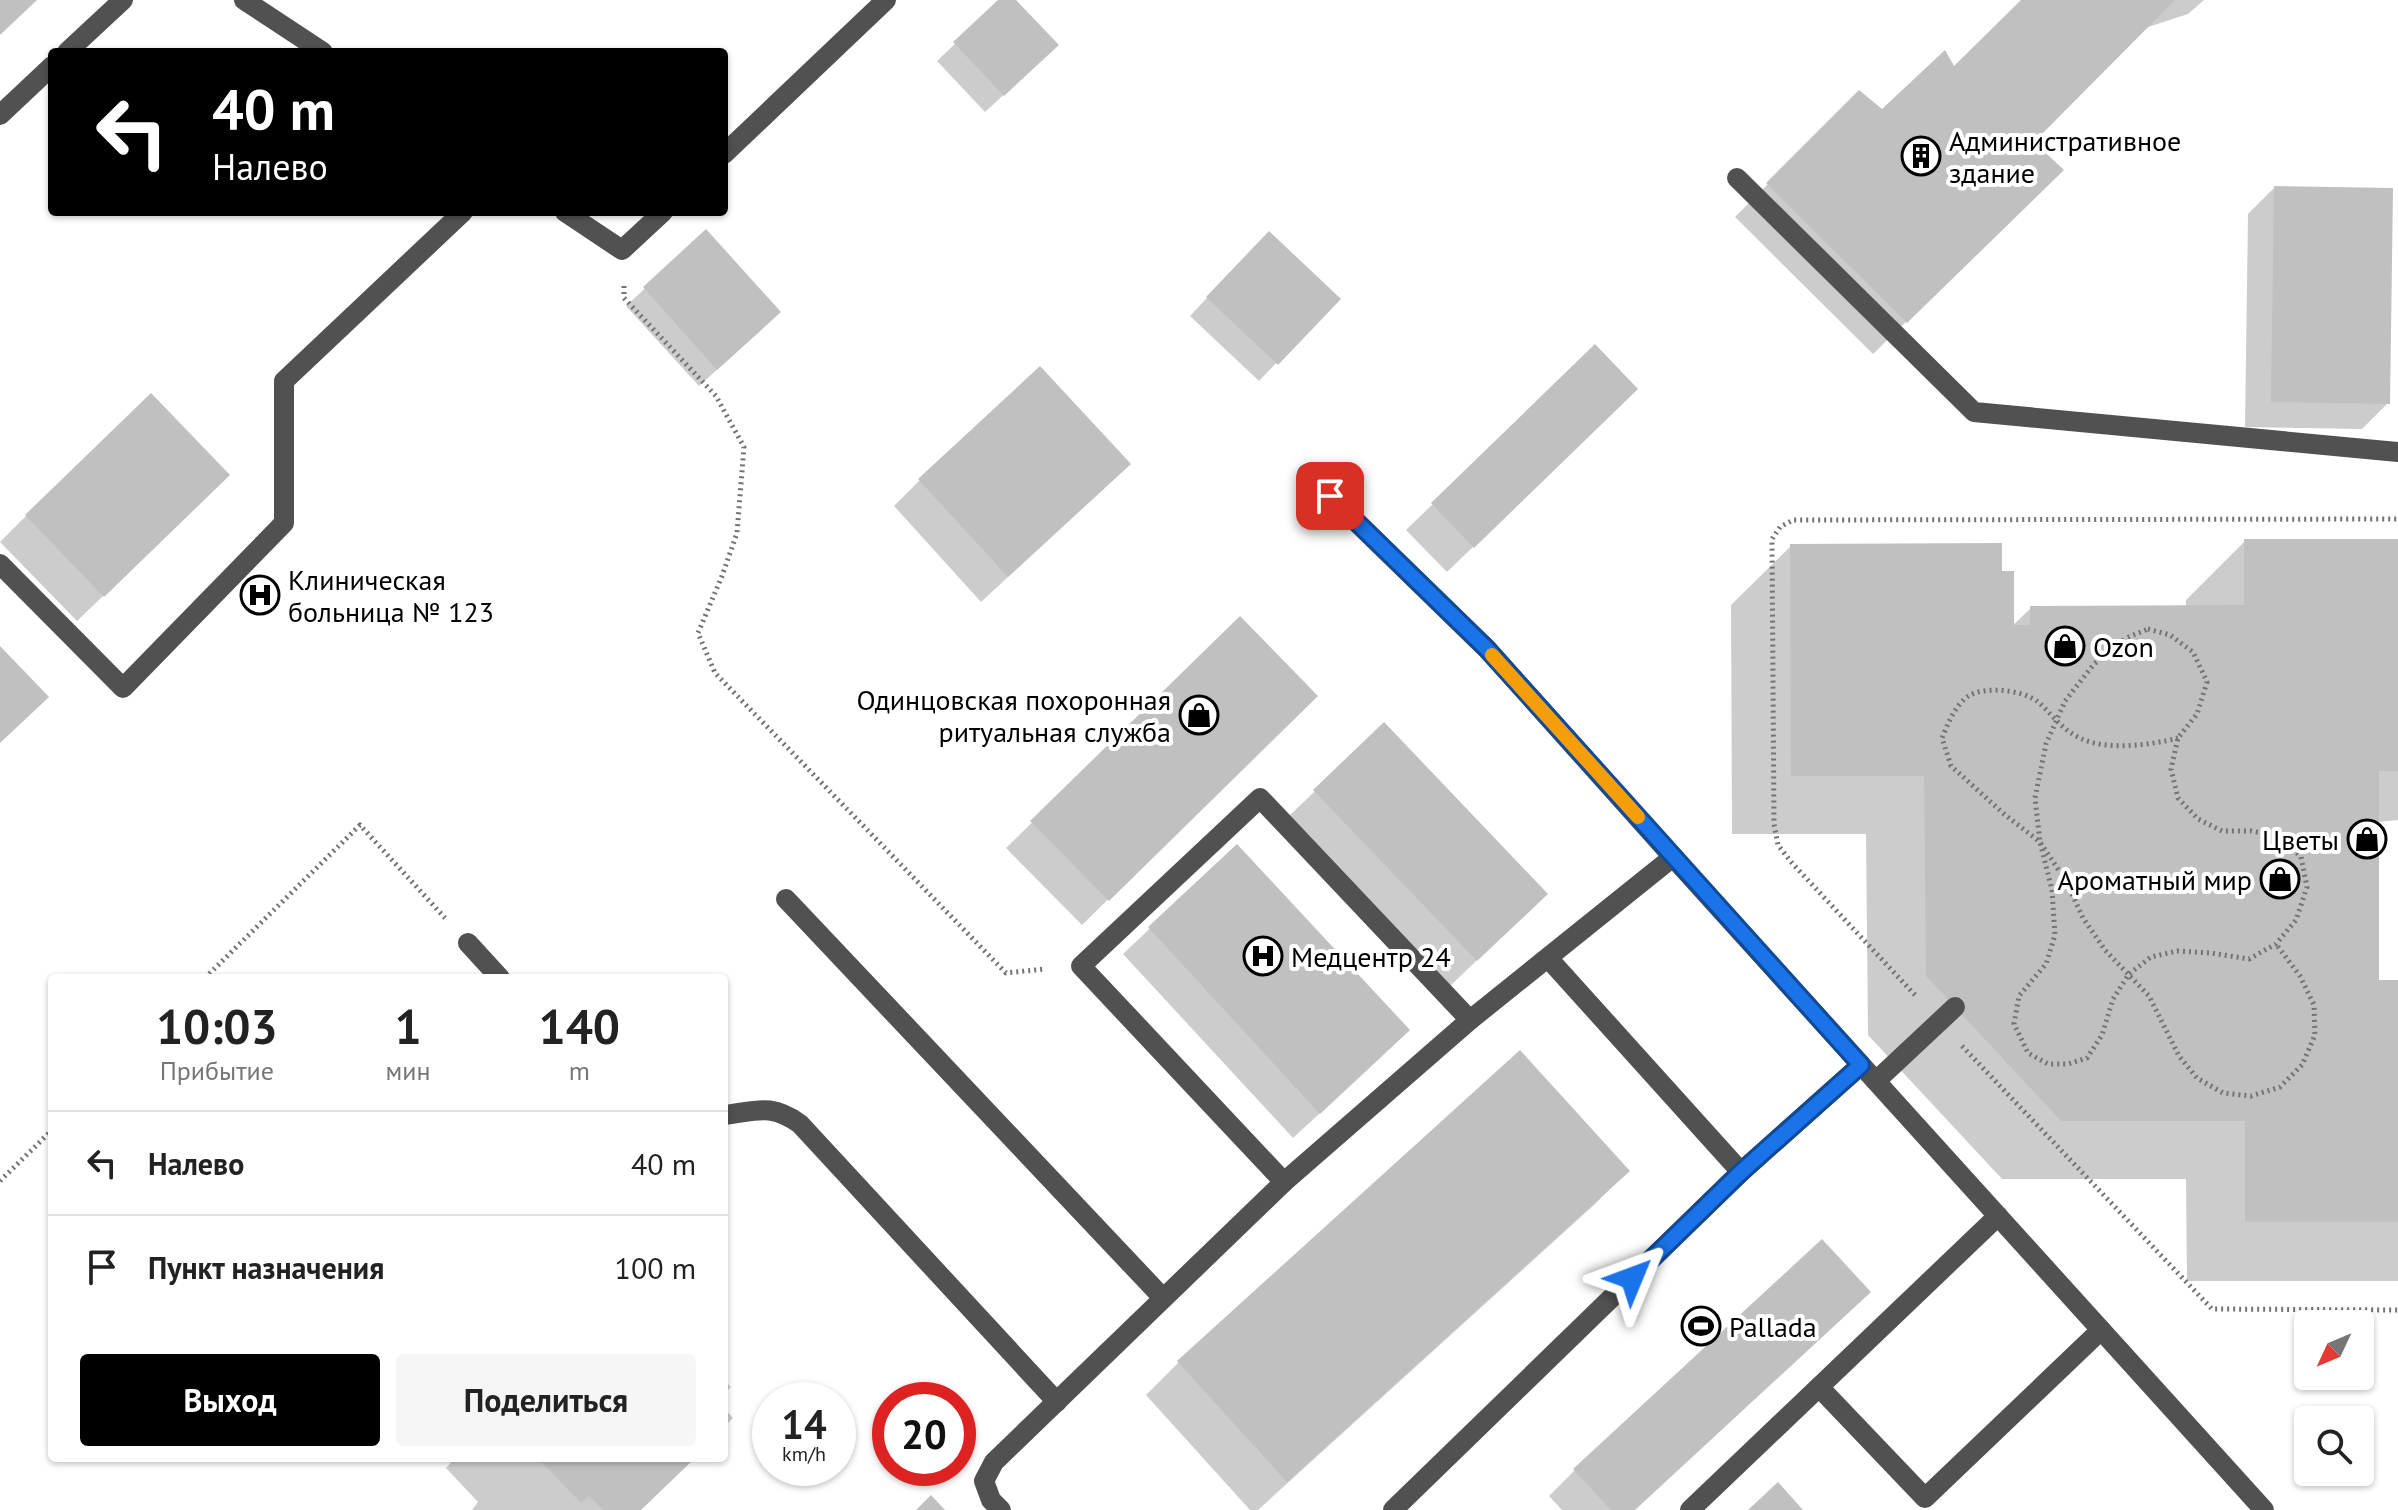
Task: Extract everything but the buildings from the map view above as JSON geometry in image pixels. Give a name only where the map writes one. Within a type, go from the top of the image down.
[{"type":"lane","points":[[71,48],[123,0]]},
{"type":"lane","points":[[244,0],[317,48]]},
{"type":"lane","points":[[728,150],[886,0]]},
{"type":"lane","points":[[0,115],[48,70]]},
{"type":"lane","points":[[1737,178],[1974,412],[2398,452]]},
{"type":"lane","points":[[0,564],[123,688],[284,523],[284,381],[459,216]]},
{"type":"lane","points":[[571,216],[622,250],[659,216]]},
{"type":"lane","points":[[1307,474],[1487,649],[2264,1510]]},
{"type":"lane","points":[[1284,1182],[1081,966],[1260,798],[1470,1020]]},
{"type":"lane","points":[[1001,1510],[991,1500],[984,1481],[994,1462],[1284,1182],[1470,1020],[1673,857]]},
{"type":"lane","points":[[786,899],[1163,1298]]},
{"type":"lane","points":[[468,943],[496,974]]},
{"type":"lane","points":[[1548,958],[1741,1172]]},
{"type":"lane","points":[[1876,1081],[1955,1007]]},
{"type":"lane","points":[[1393,1510],[1741,1172],[1861,1065]]},
{"type":"lane","points":[[728,1114],[772,1109],[785,1113],[800,1124],[1057,1402]]},
{"type":"lane","points":[[1690,1510],[1998,1216]]},
{"type":"lane","points":[[1819,1387],[1919,1504],[2101,1330]]},
{"type":"path","points":[[622,250],[624,298],[716,396],[744,447],[737,533],[698,633],[715,673],[1006,973],[1081,966]]},
{"type":"path","points":[[2398,519],[1793,520],[1780,527],[1772,539],[1774,824],[1778,845],[1792,863],[2212,1309],[2398,1310]]},
{"type":"path","points":[[2148,629],[2170,635],[2193,652],[2207,682],[2197,714],[2178,738],[2171,769],[2178,798],[2198,819],[2222,831],[2251,831],[2279,836],[2301,857],[2307,887],[2296,920],[2276,944],[2249,959],[2177,951],[2151,957],[2129,974],[2113,999],[2102,1035],[2087,1058],[2068,1064],[2048,1064],[2028,1053],[2014,1024],[2019,996],[2046,964],[2055,935],[2052,890],[2040,842],[2035,798],[2046,744],[2056,721],[2065,701],[2094,664],[2126,638],[2148,629]]},
{"type":"path","points":[[2178,738],[2152,745],[2109,745],[2081,739],[2056,721],[2036,700],[2013,692],[1988,689],[1968,695],[1951,716],[1942,738],[1951,766],[2040,842],[2066,881],[2090,929],[2105,950],[2149,996],[2179,1056],[2197,1078],[2223,1093],[2251,1096],[2280,1087],[2302,1065],[2315,1035],[2314,1005],[2300,976],[2276,944]]},
{"type":"path","points":[[209,974],[360,825],[468,943]]},
{"type":"path","points":[[0,1181],[48,1134]]},
{"type":"slow traffic","points":[[1492,655],[1638,817]]},
{"type":"place","name":"Административное здание","points":[[1921,156]]},
{"type":"place","name":"Клиническая больница № 123","points":[[260,595]]},
{"type":"place","name":"Ozon","points":[[2065,646]]},
{"type":"place","name":"Одинцовская похоронная ритуальная служба","points":[[1199,715]]},
{"type":"place","name":"Цветы","points":[[2367,839]]},
{"type":"place","name":"Ароматный мир","points":[[2280,879]]},
{"type":"place","name":"Медцентр 24","points":[[1263,956]]},
{"type":"place","name":"Pallada","points":[[1701,1326]]},
{"type":"route","points":[[1330,496],[1487,649],[1861,1065],[1741,1172],[1632,1278]]}]
